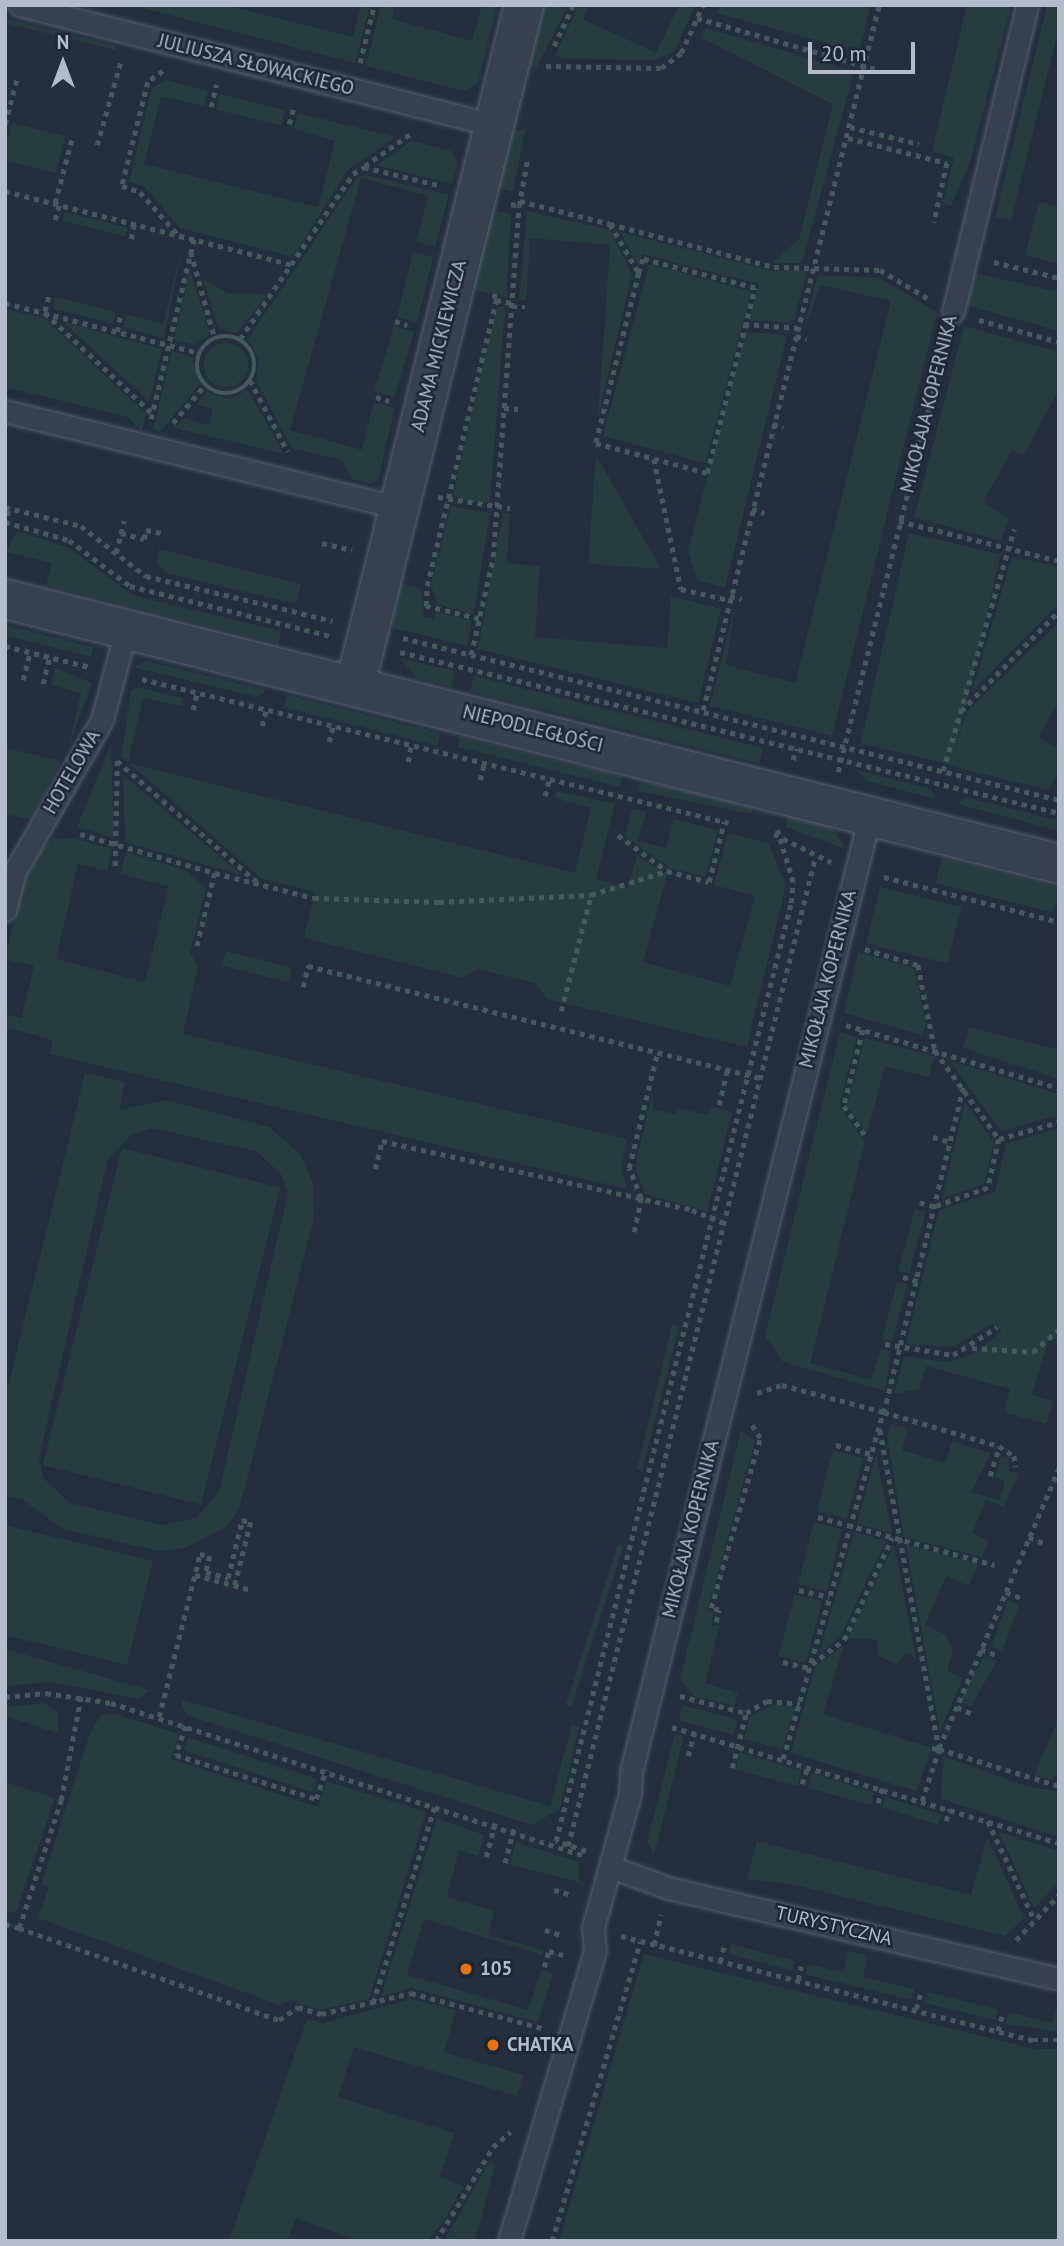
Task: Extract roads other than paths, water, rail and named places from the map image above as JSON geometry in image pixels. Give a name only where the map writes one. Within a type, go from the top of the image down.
[{"type":"street","name":"ADAMA MICKIEWICZA","points":[[355,686],[367,637],[411,500],[494,125],[524,5]]},
{"type":"street","name":"NIEPODLEGŁOŚCI","points":[[5,599],[786,792],[1059,864]]},
{"type":"lane","name":"JULIUSZA SŁOWACKIEGO","points":[[19,5],[67,11],[494,125]]},
{"type":"lane","name":"MIKOŁAJA KOPERNIKA","points":[[953,312],[1027,5]]},
{"type":"lane","points":[[5,411],[411,500]]},
{"type":"lane","name":"HOTELOWA","points":[[5,910],[14,873],[102,720],[126,629]]},
{"type":"lane","name":"MIKOŁAJA KOPERNIKA","points":[[509,2241],[595,1950],[593,1928],[601,1863],[870,815]]},
{"type":"lane","name":"TURYSTYCZNA","points":[[601,1863],[668,1888],[1059,1979]]},
{"type":"place","name":"105","points":[[466,1969]]},
{"type":"place","name":"CHATKA","points":[[493,2045]]}]
